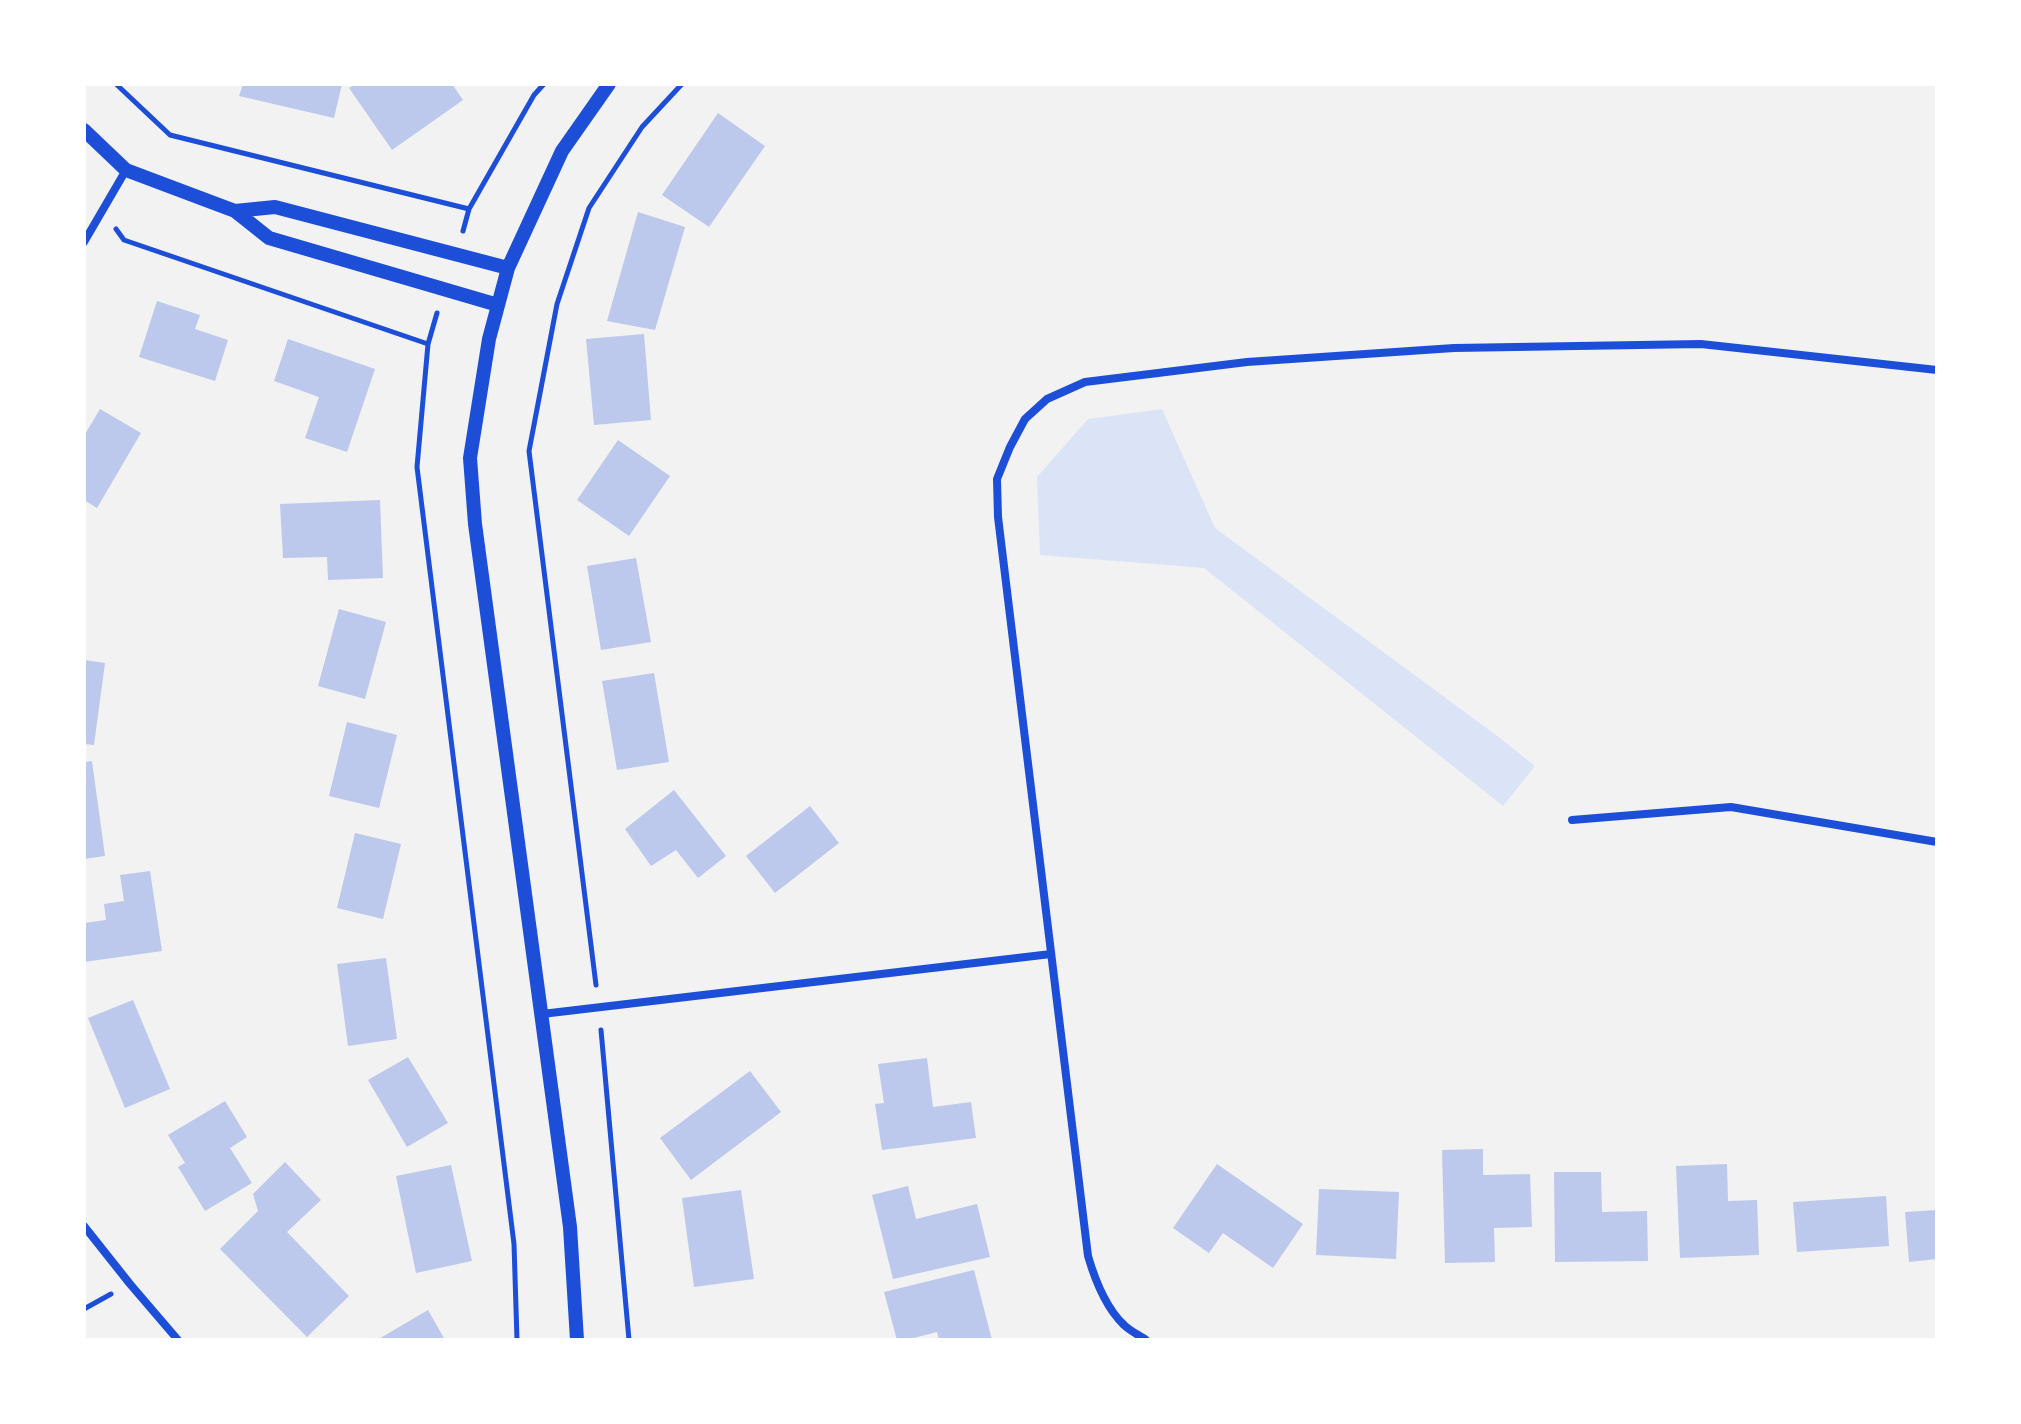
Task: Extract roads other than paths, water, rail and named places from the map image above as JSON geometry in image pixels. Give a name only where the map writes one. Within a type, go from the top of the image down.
[{"type":"street","points":[[577,1340],[570,1227],[475,524],[470,458],[489,339],[508,268],[562,151],[609,84]]},
{"type":"street","points":[[84,130],[126,170],[235,211],[269,238],[498,305]]},
{"type":"street","points":[[84,242],[126,170]]},
{"type":"street","points":[[235,211],[275,207],[508,268]]},
{"type":"street","points":[[1146,1340],[1123,1324],[1109,1304],[1095,1281],[1088,1256],[998,517],[997,479],[1025,419],[1047,399],[1085,382],[1247,362],[1454,348],[1701,344],[1937,370]]},
{"type":"street","points":[[1572,820],[1731,807],[1937,842]]},
{"type":"street","points":[[542,1014],[1051,954]]},
{"type":"street","points":[[84,1226],[178,1340]]}]
